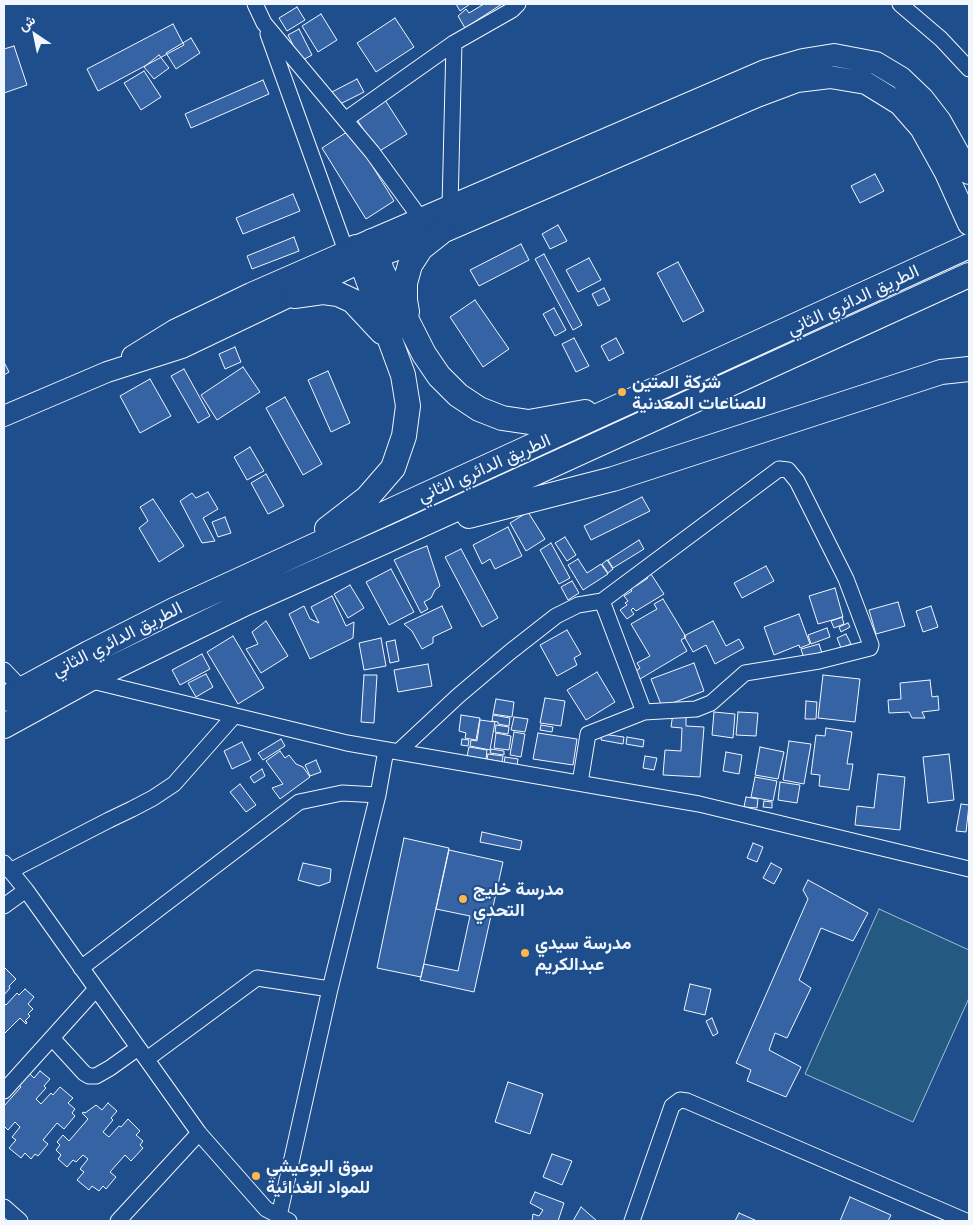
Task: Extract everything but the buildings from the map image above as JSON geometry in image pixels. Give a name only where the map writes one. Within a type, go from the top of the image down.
[{"type":"highway","points":[[411,328],[405,300],[405,283],[410,265],[421,248],[440,233]]},
{"type":"highway","name":"الطريق الدائري الثاني","points":[[13,694],[174,610],[969,246]]},
{"type":"highway","points":[[362,252],[411,328],[424,354],[439,376],[458,395],[479,409],[502,418],[529,422],[624,404]]},
{"type":"highway","points":[[276,563],[338,522],[368,498],[393,468],[404,436],[408,406],[403,375],[390,342],[362,252]]},
{"type":"highway","name":"الطريق الدائري الثاني","points":[[4,726],[88,680],[246,603],[400,535],[969,275]]},
{"type":"highway","points":[[294,296],[323,292],[338,294],[353,301],[390,342]]},
{"type":"highway","points":[[400,535],[613,479],[941,372],[969,369]]},
{"type":"main road","points":[[4,416],[107,372],[182,348],[294,296],[362,252],[450,206],[765,71],[803,60],[834,55],[876,63],[901,78],[923,99],[940,121],[960,170],[969,224]]},
{"type":"main road","points":[[107,372],[174,330],[251,293],[362,252],[440,233],[757,96],[797,81],[830,77],[866,83],[900,104],[960,170]]},
{"type":"street","points":[[255,4],[362,252]]},
{"type":"street","points":[[345,120],[454,43],[512,10],[518,4]]},
{"type":"street","points":[[900,4],[940,39],[969,69]]},
{"type":"street","points":[[264,24],[372,152],[422,219]]},
{"type":"street","points":[[450,206],[454,43]]},
{"type":"street","points":[[234,716],[174,784],[153,798],[7,867],[26,890],[199,1133],[266,1209],[286,1220],[330,989],[378,795],[392,751],[556,616],[578,605],[602,600],[771,475],[782,468],[788,470],[797,480],[846,579],[871,645],[869,648],[819,661],[744,673],[711,703],[696,709],[644,712],[589,733],[580,783]]},
{"type":"street","points":[[602,600],[644,712]]},
{"type":"street","points":[[4,670],[13,694]]},
{"type":"street","points":[[88,680],[347,743],[699,804],[969,870]]},
{"type":"street","points":[[81,968],[298,802],[342,793],[378,795]]},
{"type":"street","points":[[4,906],[26,890]]},
{"type":"street","points":[[52,1038],[84,1073],[89,1076],[96,1076],[143,1053],[257,978],[330,989]]},
{"type":"street","points":[[4,1091],[96,989]]},
{"type":"street","points":[[632,1221],[672,1106],[680,1100],[687,1101],[966,1221]]},
{"type":"street","points":[[118,1221],[199,1133]]},
{"type":"street","points":[[4,1207],[20,1221]]},
{"type":"shaded area","points":[[879,909],[969,950],[969,998],[913,1122],[805,1074]]},
{"type":"place","name":"شركة المتين للصناعات المعدنية","points":[[622,392]]},
{"type":"place","name":"مدرسة خليج التحدي","points":[[463,899]]},
{"type":"place","name":"مدرسة سيدي عبدالكريم","points":[[525,953]]},
{"type":"place","name":"سوق البوعيشي للمواد الغدائية","points":[[256,1176]]}]
